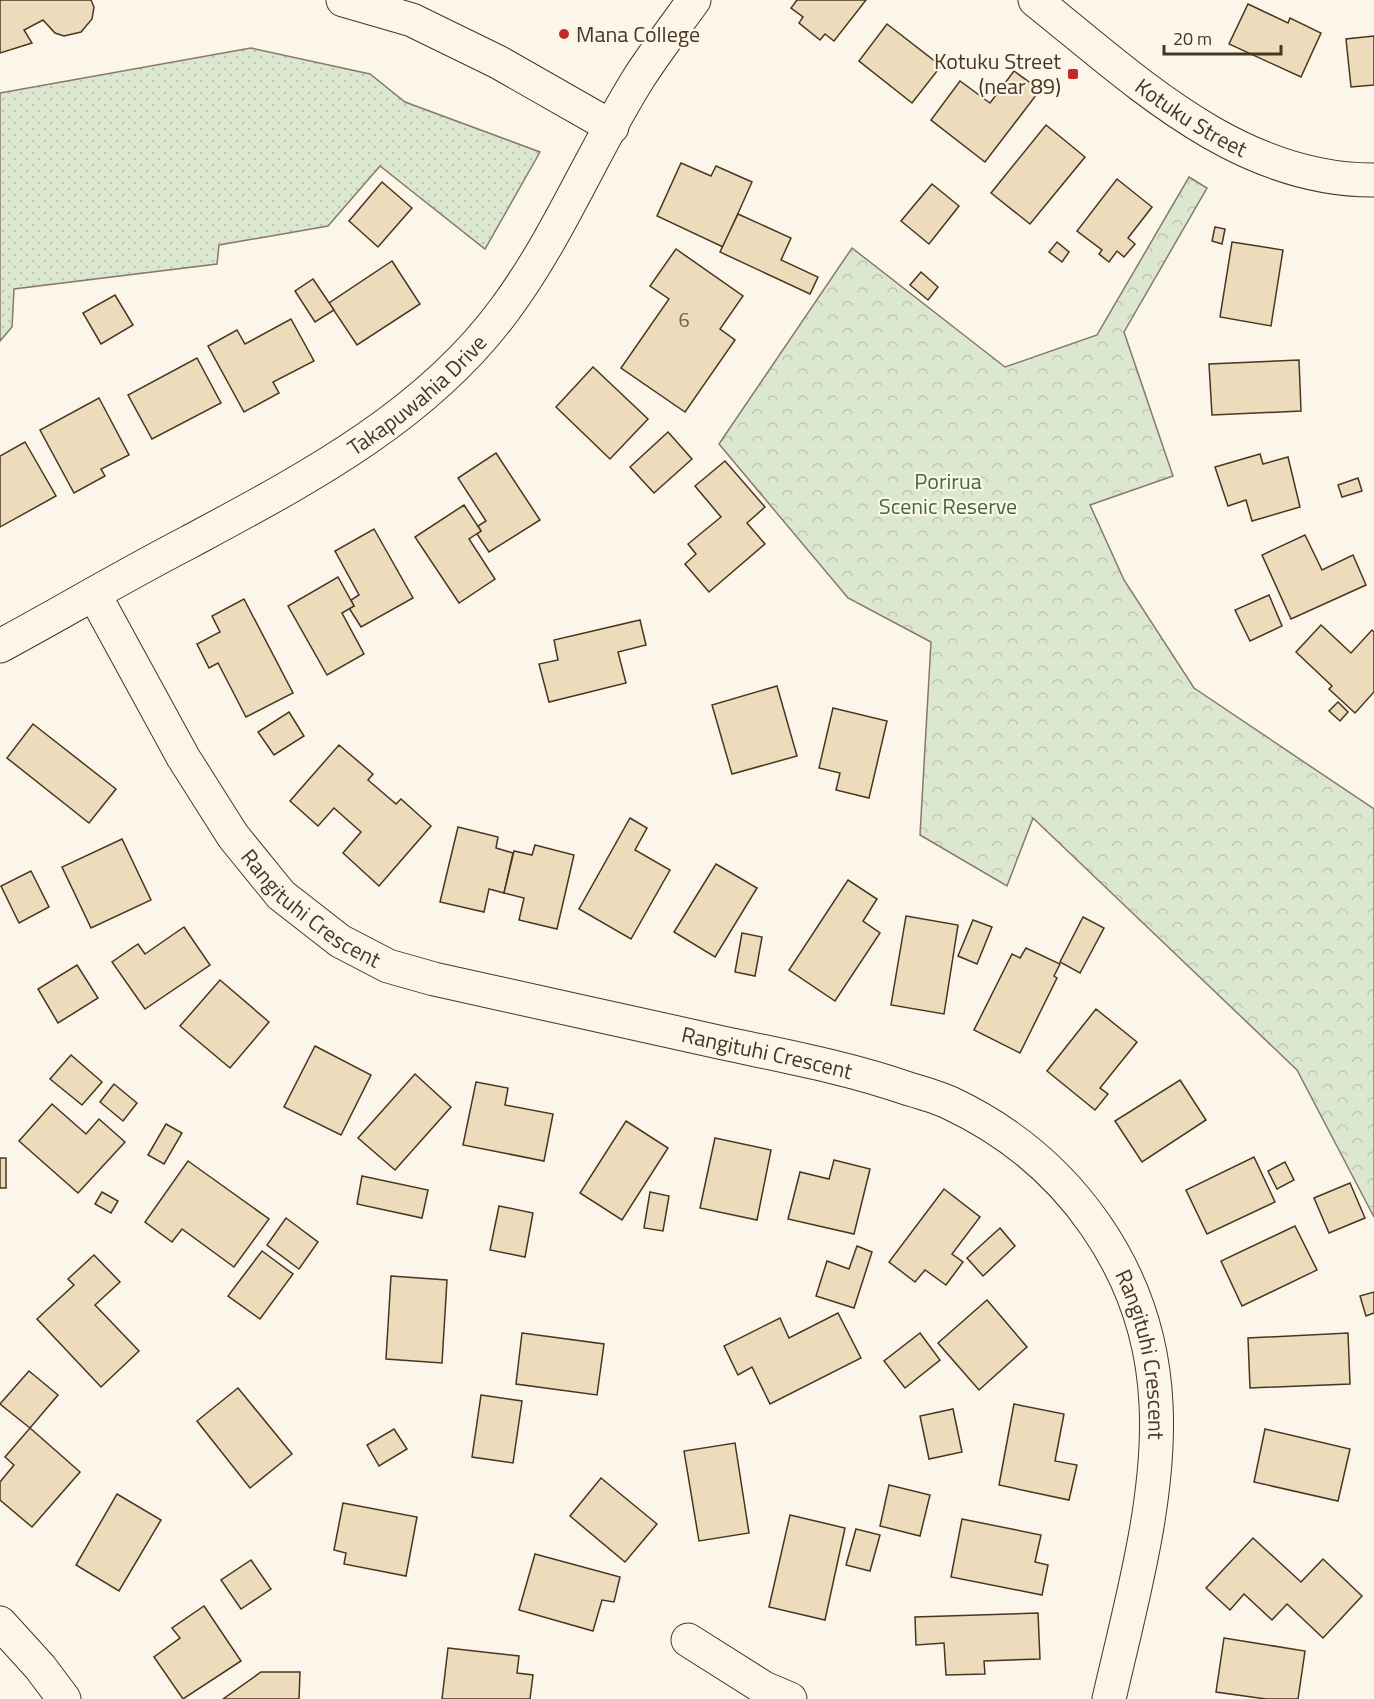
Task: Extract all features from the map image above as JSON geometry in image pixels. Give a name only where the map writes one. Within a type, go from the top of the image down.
[{"type":"street","points":[[343,0],[412,20],[498,62],[612,127]]},
{"type":"street","name":"Takapuwahia Drive","points":[[0,646],[373,436],[415,404],[462,359],[504,311],[542,255],[640,77],[694,0]]},
{"type":"street","name":"Kotuku Street","points":[[1035,0],[1181,115],[1250,153],[1306,172],[1351,180],[1374,180]]},
{"type":"street","name":"Rangituhi Crescent","points":[[94,594],[183,757],[232,836],[281,895],[340,941],[388,966],[434,980],[871,1076],[949,1102],[1017,1142],[1060,1181],[1098,1226],[1127,1281],[1150,1343],[1156,1406],[1153,1491],[1109,1699]]},
{"type":"street","points":[[0,1623],[40,1667],[64,1699]]},
{"type":"street","points":[[688,1640],[764,1688],[790,1699]]},
{"type":"green space","points":[[251,48],[370,74],[405,102],[540,152],[485,249],[380,166],[328,226],[219,245],[217,264],[14,289],[12,327],[0,341],[0,93]]},
{"type":"green space","name":"Porirua Scenic Reserve","points":[[1189,177],[1207,188],[1124,332],[1173,476],[1090,505],[1124,580],[1194,688],[1374,809],[1374,1217],[1297,1070],[1033,818],[1007,886],[920,835],[931,642],[848,598],[719,444],[852,248],[1005,367],[1097,335]]},
{"type":"building","points":[[0,0],[91,0],[94,7],[92,19],[81,32],[64,36],[55,33],[43,20],[24,30],[32,43],[0,53]]},
{"type":"building","points":[[797,0],[866,0],[834,41],[825,34],[820,40],[799,23],[803,17],[791,8]]},
{"type":"building","points":[[1248,4],[1288,23],[1290,18],[1321,33],[1301,77],[1229,44]]},
{"type":"building","points":[[887,24],[941,66],[912,103],[859,61]]},
{"type":"building","points":[[1374,36],[1374,85],[1351,87],[1346,39]]},
{"type":"building","points":[[1014,71],[1040,90],[985,162],[931,120],[960,81],[990,103]]},
{"type":"building","points":[[1046,125],[1085,157],[1030,224],[991,193]]},
{"type":"building","points":[[681,163],[711,176],[716,166],[752,182],[723,247],[657,216]]},
{"type":"building","points":[[1117,179],[1152,207],[1128,238],[1135,244],[1124,257],[1117,251],[1109,262],[1099,254],[1102,250],[1077,231]]},
{"type":"building","points":[[382,182],[412,208],[378,247],[349,221]]},
{"type":"building","points":[[932,184],[959,206],[929,244],[901,221]]},
{"type":"building","points":[[738,214],[791,238],[781,260],[818,277],[810,294],[720,252]]},
{"type":"building","points":[[1215,227],[1225,229],[1222,244],[1212,241]]},
{"type":"building","points":[[1057,242],[1069,252],[1062,262],[1049,252]]},
{"type":"building","points":[[1232,242],[1283,250],[1271,326],[1220,317]]},
{"type":"building","points":[[676,249],[743,296],[720,329],[735,340],[685,412],[621,368],[669,299],[650,286]]},
{"type":"building","points":[[392,261],[420,304],[357,345],[329,303]]},
{"type":"building","points":[[921,272],[938,287],[928,300],[910,285]]},
{"type":"building","points":[[313,279],[334,310],[315,322],[295,291]]},
{"type":"building","points":[[115,295],[133,325],[101,344],[83,313]]},
{"type":"building","points":[[291,319],[314,361],[273,382],[279,393],[244,412],[208,346],[237,330],[245,344]]},
{"type":"building","points":[[197,358],[221,403],[152,439],[128,395]]},
{"type":"building","points":[[1299,360],[1301,411],[1212,415],[1209,364]]},
{"type":"building","points":[[593,367],[648,419],[610,459],[556,407]]},
{"type":"building","points":[[99,398],[129,455],[101,469],[105,476],[74,493],[40,430]]},
{"type":"building","points":[[668,432],[692,459],[654,493],[630,467]]},
{"type":"building","points":[[25,442],[56,496],[0,527],[0,456]]},
{"type":"building","points":[[496,453],[540,520],[489,552],[477,534],[481,531],[478,526],[486,521],[458,478]]},
{"type":"building","points":[[1260,454],[1263,464],[1288,457],[1300,507],[1252,521],[1246,500],[1228,506],[1215,467]]},
{"type":"building","points":[[725,461],[765,507],[747,523],[765,544],[709,592],[685,564],[696,554],[688,544],[721,517],[695,486]]},
{"type":"building","points":[[1358,478],[1362,491],[1342,497],[1338,485]]},
{"type":"building","points":[[464,505],[481,531],[469,539],[495,579],[459,603],[415,537]]},
{"type":"building","points":[[374,529],[413,598],[361,627],[349,608],[354,606],[351,600],[359,595],[335,551]]},
{"type":"building","points":[[1305,535],[1322,570],[1353,555],[1366,585],[1291,619],[1262,555]]},
{"type":"building","points":[[338,577],[354,606],[342,613],[364,654],[327,675],[288,606]]},
{"type":"building","points":[[1269,595],[1282,626],[1250,641],[1235,610]]},
{"type":"building","points":[[244,599],[293,693],[246,717],[218,663],[209,668],[197,644],[220,632],[212,616]]},
{"type":"building","points":[[640,620],[646,645],[618,652],[626,683],[549,702],[539,664],[558,660],[554,640]]},
{"type":"building","points":[[1321,625],[1351,653],[1372,630],[1374,632],[1374,692],[1355,713],[1329,689],[1332,686],[1296,652]]},
{"type":"building","points":[[777,686],[797,756],[732,774],[712,705]]},
{"type":"building","points":[[1338,702],[1348,712],[1340,721],[1329,711]]},
{"type":"building","points":[[833,708],[887,721],[869,798],[836,790],[840,773],[819,768]]},
{"type":"building","points":[[289,712],[304,736],[274,755],[258,732]]},
{"type":"building","points":[[33,724],[116,789],[89,823],[7,758]]},
{"type":"building","points":[[339,745],[373,774],[368,780],[396,804],[401,799],[431,826],[379,886],[343,853],[361,832],[334,808],[318,826],[290,801]]},
{"type":"building","points":[[630,818],[647,828],[635,850],[670,870],[631,939],[579,909]]},
{"type":"building","points":[[458,827],[498,837],[496,848],[513,853],[504,893],[489,889],[484,912],[440,902]]},
{"type":"building","points":[[122,839],[151,900],[91,928],[62,867]]},
{"type":"building","points":[[535,845],[574,855],[557,929],[519,920],[524,898],[504,893],[514,851],[532,855]]},
{"type":"building","points":[[716,864],[757,888],[715,957],[674,932]]},
{"type":"building","points":[[31,871],[49,907],[19,923],[1,886]]},
{"type":"building","points":[[848,880],[877,899],[863,921],[880,933],[835,1001],[789,970]]},
{"type":"building","points":[[906,916],[958,925],[944,1014],[891,1005]]},
{"type":"building","points":[[1083,917],[1104,928],[1080,973],[1060,962]]},
{"type":"building","points":[[973,920],[992,927],[977,964],[958,956]]},
{"type":"building","points":[[184,927],[210,965],[145,1009],[112,962],[138,944],[145,954]]},
{"type":"building","points":[[742,933],[762,937],[755,976],[735,972]]},
{"type":"building","points":[[1026,948],[1060,964],[1054,976],[1057,978],[1020,1053],[974,1030],[1012,954],[1020,958]]},
{"type":"building","points":[[77,965],[98,998],[58,1023],[38,989]]},
{"type":"building","points":[[220,980],[269,1022],[230,1068],[180,1026]]},
{"type":"building","points":[[1096,1009],[1137,1042],[1100,1088],[1108,1094],[1095,1110],[1047,1071]]},
{"type":"building","points":[[315,1046],[371,1075],[341,1135],[284,1107]]},
{"type":"building","points":[[71,1055],[102,1082],[82,1105],[50,1079]]},
{"type":"building","points":[[415,1074],[451,1107],[395,1170],[358,1138]]},
{"type":"building","points":[[1180,1080],[1206,1120],[1142,1162],[1115,1121]]},
{"type":"building","points":[[476,1082],[508,1088],[505,1105],[553,1114],[544,1161],[463,1145]]},
{"type":"building","points":[[114,1084],[137,1103],[123,1121],[100,1102]]},
{"type":"building","points":[[52,1104],[86,1134],[99,1119],[125,1142],[78,1193],[19,1141]]},
{"type":"building","points":[[626,1121],[668,1148],[622,1220],[580,1193]]},
{"type":"building","points":[[166,1124],[182,1133],[164,1164],[148,1155]]},
{"type":"building","points":[[715,1138],[771,1150],[757,1220],[700,1208]]},
{"type":"building","points":[[1254,1157],[1275,1202],[1207,1234],[1186,1190]]},
{"type":"building","points":[[0,1158],[6,1158],[6,1188],[0,1188]]},
{"type":"building","points":[[834,1160],[870,1169],[854,1234],[788,1219],[800,1172],[829,1179]]},
{"type":"building","points":[[188,1161],[269,1219],[234,1267],[182,1229],[172,1242],[145,1222]]},
{"type":"building","points":[[1285,1162],[1294,1180],[1277,1189],[1268,1171]]},
{"type":"building","points":[[362,1176],[428,1190],[422,1218],[357,1204]]},
{"type":"building","points":[[1350,1183],[1365,1218],[1329,1233],[1314,1198]]},
{"type":"building","points":[[944,1189],[980,1217],[952,1254],[963,1262],[946,1285],[925,1270],[915,1282],[889,1262]]},
{"type":"building","points":[[102,1192],[118,1201],[111,1213],[95,1204]]},
{"type":"building","points":[[650,1192],[669,1196],[663,1231],[644,1228]]},
{"type":"building","points":[[499,1206],[533,1213],[525,1257],[490,1250]]},
{"type":"building","points":[[286,1218],[318,1242],[299,1269],[267,1245]]},
{"type":"building","points":[[1295,1226],[1317,1270],[1242,1306],[1221,1261]]},
{"type":"building","points":[[1000,1228],[1015,1246],[983,1276],[967,1258]]},
{"type":"building","points":[[857,1246],[872,1252],[854,1308],[816,1296],[827,1261],[849,1269]]},
{"type":"building","points":[[262,1251],[293,1274],[260,1319],[228,1296]]},
{"type":"building","points":[[94,1255],[120,1282],[95,1305],[139,1351],[101,1387],[37,1319],[74,1285],[68,1279]]},
{"type":"building","points":[[391,1276],[447,1280],[442,1363],[386,1359]]},
{"type":"building","points":[[1374,1292],[1374,1313],[1366,1316],[1360,1296]]},
{"type":"building","points":[[987,1300],[1027,1347],[979,1390],[938,1343]]},
{"type":"building","points":[[838,1313],[861,1358],[770,1404],[752,1367],[738,1375],[724,1346],[780,1318],[789,1338]]},
{"type":"building","points":[[522,1333],[604,1344],[597,1395],[516,1384]]},
{"type":"building","points":[[920,1333],[940,1360],[905,1388],[884,1361]]},
{"type":"building","points":[[1348,1333],[1350,1384],[1250,1388],[1248,1338]]},
{"type":"building","points":[[29,1371],[58,1395],[30,1428],[0,1404]]},
{"type":"building","points":[[238,1388],[292,1454],[250,1488],[197,1421]]},
{"type":"building","points":[[481,1395],[522,1401],[513,1463],[472,1457]]},
{"type":"building","points":[[1014,1404],[1064,1414],[1055,1461],[1077,1465],[1069,1500],[999,1485]]},
{"type":"building","points":[[953,1409],[962,1452],[929,1459],[920,1416]]},
{"type":"building","points":[[30,1428],[80,1472],[32,1527],[0,1500],[0,1482],[14,1465],[5,1457]]},
{"type":"building","points":[[394,1429],[407,1449],[379,1466],[367,1445]]},
{"type":"building","points":[[1265,1429],[1350,1449],[1338,1501],[1254,1482]]},
{"type":"building","points":[[735,1443],[749,1533],[699,1541],[684,1451]]},
{"type":"building","points":[[601,1478],[657,1524],[625,1562],[570,1516]]},
{"type":"building","points":[[889,1485],[930,1495],[920,1536],[880,1526]]},
{"type":"building","points":[[117,1494],[161,1520],[119,1591],[76,1565]]},
{"type":"building","points":[[343,1503],[417,1517],[406,1576],[344,1564],[346,1553],[334,1550]]},
{"type":"building","points":[[790,1515],[845,1528],[825,1620],[769,1607]]},
{"type":"building","points":[[962,1519],[1041,1535],[1035,1562],[1048,1565],[1042,1595],[951,1577]]},
{"type":"building","points":[[856,1529],[880,1535],[870,1571],[846,1565]]},
{"type":"building","points":[[1253,1538],[1301,1582],[1323,1559],[1362,1596],[1323,1638],[1287,1604],[1272,1620],[1244,1594],[1230,1610],[1206,1588]]},
{"type":"building","points":[[535,1554],[620,1577],[614,1602],[602,1600],[593,1631],[519,1610]]},
{"type":"building","points":[[251,1560],[271,1589],[241,1609],[221,1580]]},
{"type":"building","points":[[204,1606],[241,1661],[183,1699],[154,1657],[180,1638],[172,1628]]},
{"type":"building","points":[[1038,1613],[1040,1659],[984,1661],[985,1674],[946,1675],[944,1643],[916,1645],[915,1617]]},
{"type":"building","points":[[1224,1638],[1305,1651],[1298,1699],[1266,1699],[1216,1692]]},
{"type":"building","points":[[448,1648],[519,1656],[517,1673],[533,1675],[530,1699],[442,1699]]},
{"type":"building","points":[[261,1672],[300,1672],[299,1699],[223,1699]]},
{"type":"place","name":"Mana College","points":[[564,34]]},
{"type":"place","name":"Kotuku Street (near 89)","points":[[1073,74]]}]
